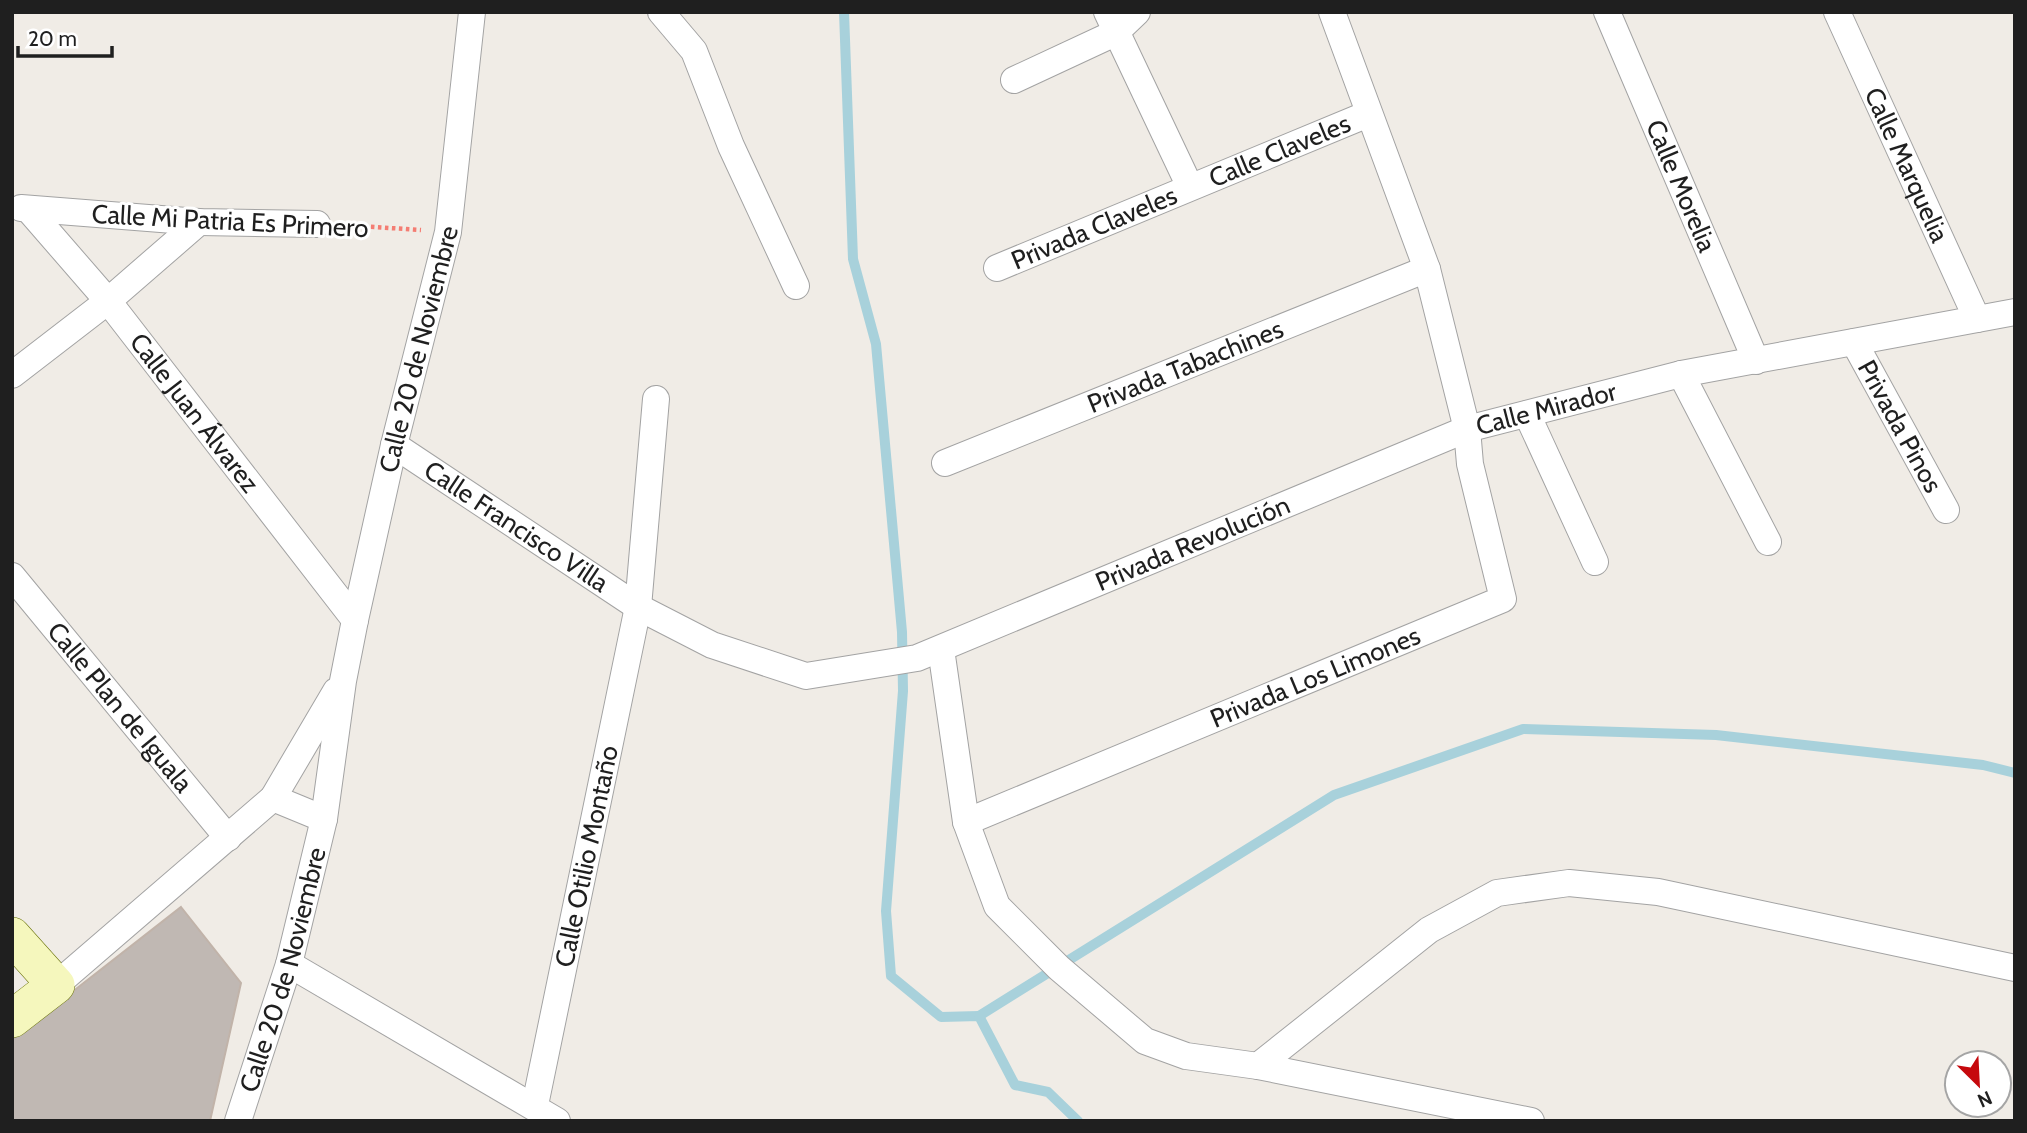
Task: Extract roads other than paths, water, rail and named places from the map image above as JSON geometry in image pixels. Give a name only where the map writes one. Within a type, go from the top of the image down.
[{"type":"street","name":"Calle 20 de Noviembre","points":[[238,1121],[289,964],[324,819],[342,681],[394,444],[448,232],[472,12]]},
{"type":"street","points":[[661,12],[694,51],[732,146],[796,286]]},
{"type":"street","points":[[1014,79],[1111,22],[1137,12]]},
{"type":"street","name":"Calle Mirador","points":[[1332,12],[1427,269],[1467,429],[1681,374],[2015,312]]},
{"type":"street","name":"Calle Morelia","points":[[1607,12],[1756,361]]},
{"type":"street","name":"Calle Marquelia","points":[[1837,12],[1977,319]]},
{"type":"street","points":[[1111,22],[1190,187]]},
{"type":"street","name":"Calle Claveles","points":[[1190,187],[1368,114]]},
{"type":"street","name":"Privada Claveles","points":[[996,268],[1190,187]]},
{"type":"street","name":"Calle Mi Patria Es Primero","points":[[21,208],[200,222],[317,224]]},
{"type":"street","name":"Calle Juan Álvarez","points":[[21,208],[108,302],[355,620]]},
{"type":"street","points":[[12,375],[108,302],[200,222]]},
{"type":"street","name":"Privada Tabachines","points":[[945,463],[1427,269]]},
{"type":"street","name":"Privada Pinos","points":[[1854,342],[1946,510]]},
{"type":"street","points":[[1681,374],[1768,542]]},
{"type":"street","name":"Calle Otilio Montaño","points":[[535,1105],[639,607],[656,399]]},
{"type":"street","points":[[1527,414],[1595,562]]},
{"type":"street","name":"Privada Revolución","points":[[890,664],[929,653],[1467,429]]},
{"type":"street","name":"Privada Los Limones","points":[[966,822],[1503,599],[1470,464],[1467,429]]},
{"type":"street","name":"Calle Francisco Villa","points":[[394,444],[639,607],[712,645],[806,676],[890,664]]},
{"type":"street","name":"Calle Plan de Iguala","points":[[12,576],[228,838]]},
{"type":"street","points":[[929,653],[966,822],[997,906],[1059,968],[1145,1041],[1186,1056],[1258,1066],[1531,1121]]},
{"type":"street","name":"Calle 20 de Noviembre","points":[[324,819],[273,798],[342,681]]},
{"type":"street","points":[[12,1019],[273,798]]},
{"type":"street","points":[[1258,1066],[1429,930],[1497,893],[1569,883],[1658,892],[2015,968]]},
{"type":"street","points":[[12,936],[55,985]]},
{"type":"street","points":[[289,964],[535,1105],[557,1121]]},
{"type":"waterway","points":[[844,12],[853,259],[876,344],[902,632],[903,691],[886,911],[891,976],[941,1017],[979,1016],[1015,1085],[1048,1092],[1078,1121]]},
{"type":"waterway","points":[[979,1016],[1334,795],[1523,729],[1716,735],[1983,765],[2015,773]]}]
